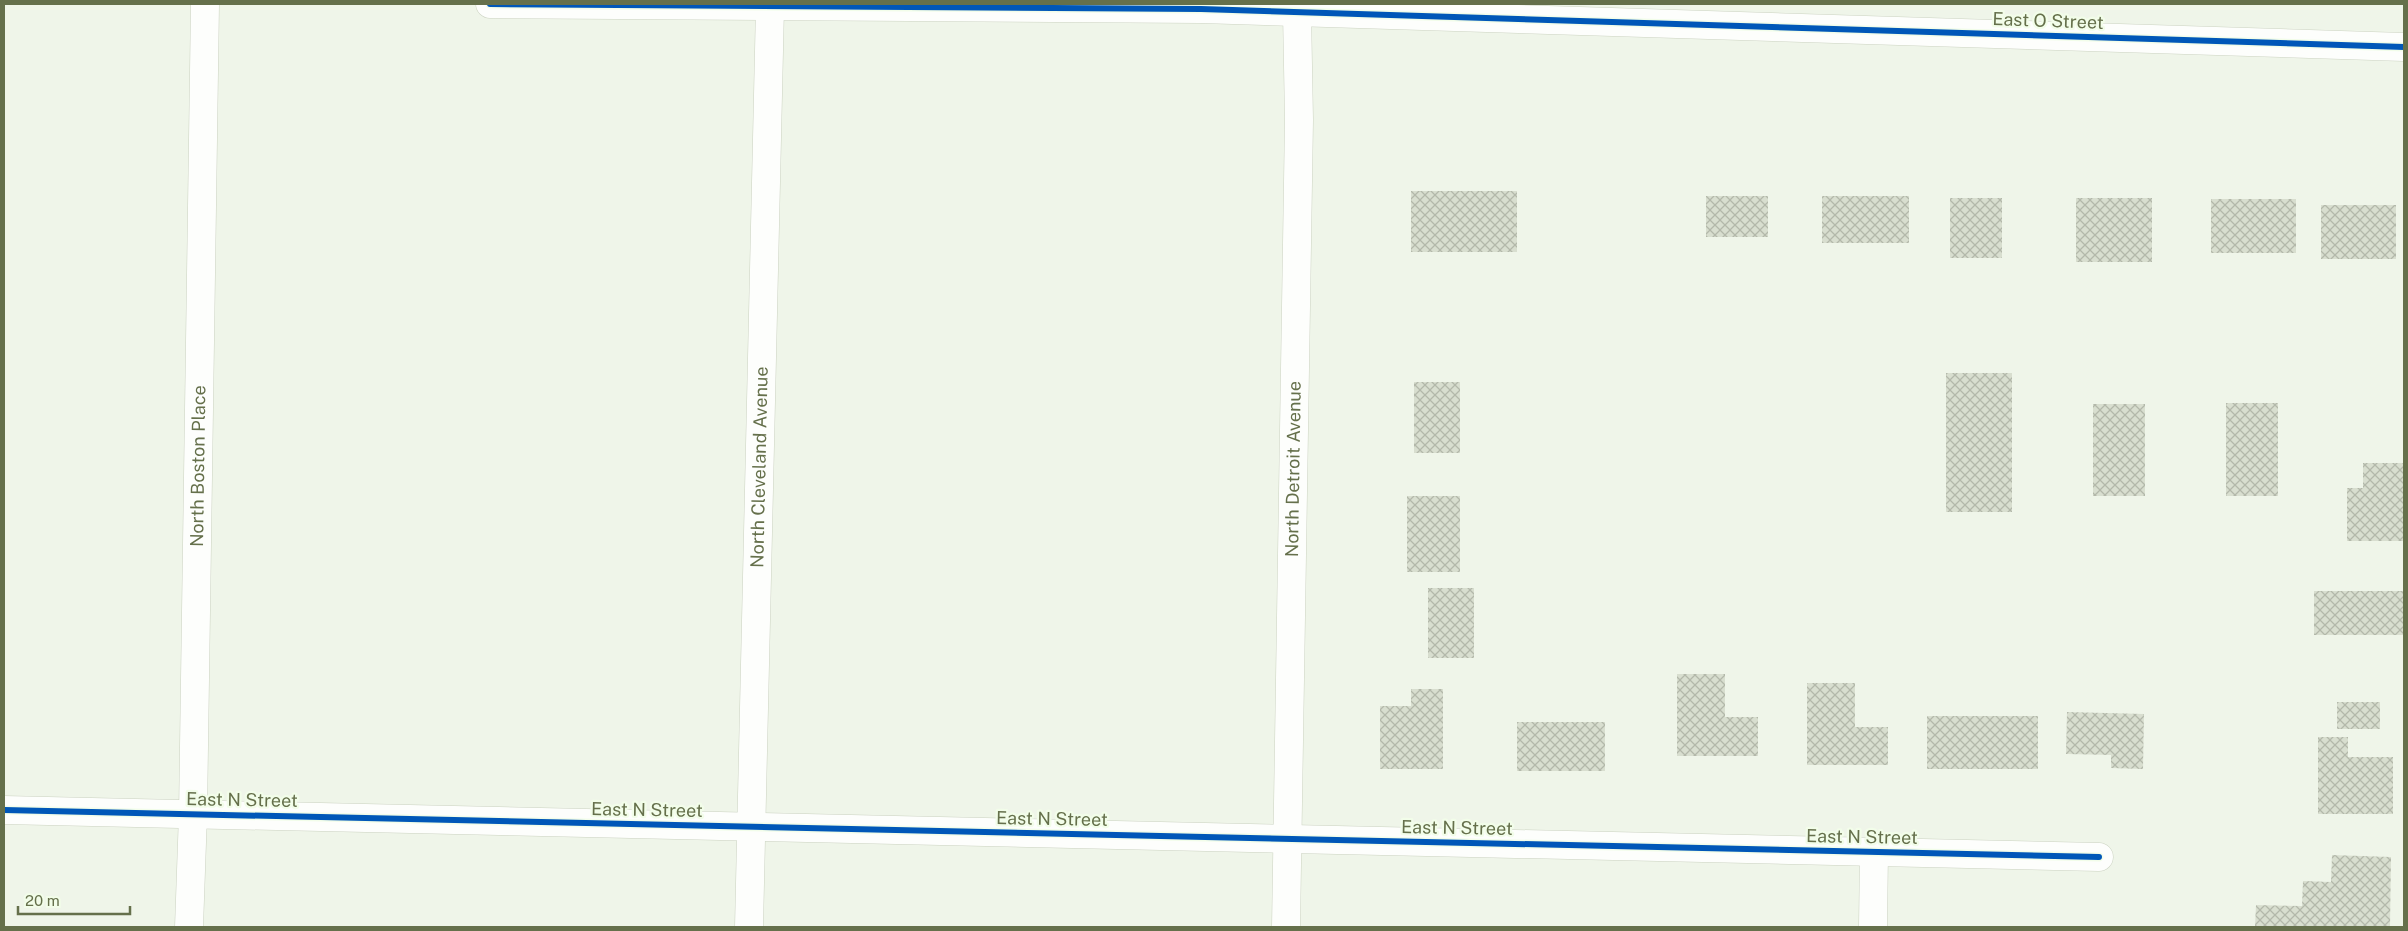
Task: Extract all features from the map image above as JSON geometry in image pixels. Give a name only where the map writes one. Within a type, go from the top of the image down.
[{"type":"street","name":"North Boston Place","points":[[189,927],[193,814],[205,4]]},
{"type":"street","name":"East O Street","points":[[490,4],[1297,12],[2404,47]]},
{"type":"street","name":"North Cleveland Avenue","points":[[749,927],[770,6]]},
{"type":"street","name":"North Detroit Avenue","points":[[1286,927],[1299,111],[1297,12]]},
{"type":"street","name":"East N Street","points":[[4,810],[2099,857]]},
{"type":"street","points":[[1873,927],[1874,852]]},
{"type":"building","points":[[1411,191],[1517,191],[1517,252],[1411,252]]},
{"type":"building","points":[[1706,196],[1768,196],[1768,237],[1706,237]]},
{"type":"building","points":[[1822,196],[1909,196],[1909,243],[1822,243]]},
{"type":"building","points":[[1950,198],[2002,198],[2002,258],[1950,258]]},
{"type":"building","points":[[2076,198],[2152,198],[2152,262],[2076,262]]},
{"type":"building","points":[[2211,199],[2296,199],[2296,253],[2211,253]]},
{"type":"building","points":[[2321,205],[2396,205],[2396,259],[2321,259]]},
{"type":"building","points":[[1946,373],[2012,373],[2012,512],[1946,512]]},
{"type":"building","points":[[1414,382],[1460,382],[1460,453],[1414,453]]},
{"type":"building","points":[[2226,403],[2278,403],[2278,496],[2226,496]]},
{"type":"building","points":[[2093,404],[2145,404],[2145,496],[2093,496]]},
{"type":"building","points":[[2363,463],[2404,463],[2404,541],[2347,541],[2347,488],[2363,488]]},
{"type":"building","points":[[1407,496],[1460,496],[1460,572],[1407,572]]},
{"type":"building","points":[[1428,588],[1474,588],[1474,658],[1428,658]]},
{"type":"building","points":[[2314,591],[2403,591],[2403,635],[2314,635]]},
{"type":"building","points":[[1677,674],[1725,674],[1725,717],[1758,717],[1758,756],[1677,756]]},
{"type":"building","points":[[1807,683],[1855,683],[1855,727],[1888,727],[1888,765],[1807,765]]},
{"type":"building","points":[[1411,689],[1443,689],[1443,769],[1380,769],[1380,706],[1411,706]]},
{"type":"building","points":[[2337,702],[2380,702],[2380,729],[2337,729]]},
{"type":"building","points":[[2067,712],[2144,714],[2143,769],[2111,768],[2111,755],[2066,754]]},
{"type":"building","points":[[1927,716],[2038,716],[2038,769],[1927,769]]},
{"type":"building","points":[[1517,722],[1605,722],[1605,771],[1517,771]]},
{"type":"building","points":[[2318,737],[2348,737],[2348,757],[2393,757],[2393,814],[2318,814]]},
{"type":"building","points":[[2332,855],[2391,857],[2390,927],[2255,927],[2256,905],[2302,906],[2303,881],[2331,882]]},
{"type":"cycle path","points":[[490,4],[1201,9],[2404,47]]},
{"type":"cycle path","points":[[4,810],[2099,857]]}]
